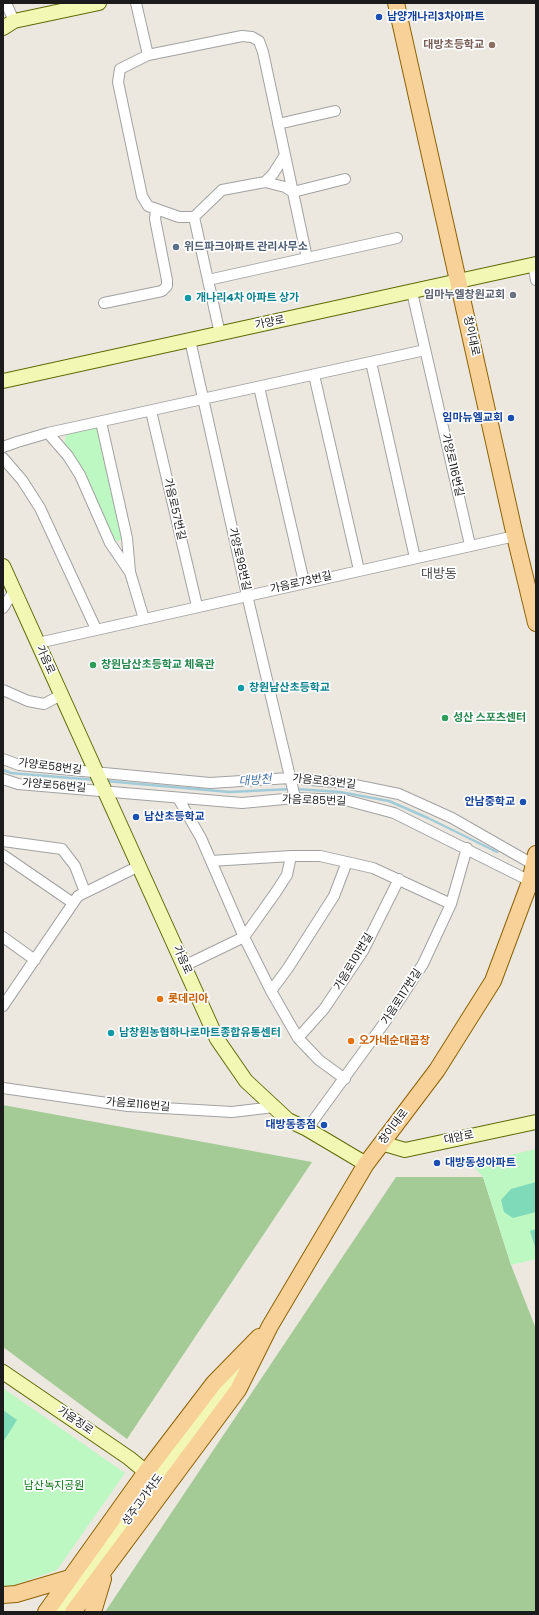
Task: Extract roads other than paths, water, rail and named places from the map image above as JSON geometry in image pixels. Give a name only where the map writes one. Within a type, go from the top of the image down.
[{"type":"main road","name":"창이대로","points":[[396,3],[515,536],[536,623]]},
{"type":"main road","name":"창이대로","points":[[270,1326],[366,1164],[437,1070],[493,981],[533,883],[535,862]]},
{"type":"main road","points":[[46,1612],[146,1472],[214,1383],[270,1326]]},
{"type":"main road","points":[[73,1612],[238,1390],[270,1326]]},
{"type":"main road","points":[[94,1612],[108,1565]]},
{"type":"main road","points":[[3,1595],[16,1594],[70,1578]]},
{"type":"street","points":[[6,3],[8,25],[99,3]]},
{"type":"street","points":[[136,3],[148,55]]},
{"type":"street","points":[[306,258],[292,192],[285,155],[263,52],[259,41],[252,37],[242,36],[148,55],[120,69],[118,82],[142,196],[148,206],[156,210],[179,217],[194,217],[222,190],[265,182],[284,187],[292,192],[345,179]]},
{"type":"street","points":[[278,124],[335,111]]},
{"type":"street","points":[[265,182],[285,155]]},
{"type":"street","points":[[104,303],[162,291],[167,286],[155,219],[156,210]]},
{"type":"street","points":[[194,217],[220,334]]},
{"type":"street","points":[[208,280],[397,238]]},
{"type":"street","points":[[534,264],[536,280]]},
{"type":"street","name":"가양로","points":[[3,381],[534,264]]},
{"type":"street","name":"가양로116번길","points":[[412,292],[470,545]]},
{"type":"street","name":"가양로98번길","points":[[190,340],[247,595],[295,798]]},
{"type":"street","points":[[3,447],[48,433],[425,350]]},
{"type":"street","points":[[371,362],[415,558]]},
{"type":"street","points":[[314,375],[359,570]]},
{"type":"street","points":[[258,387],[304,582]]},
{"type":"street","name":"가음로57번길","points":[[151,411],[197,606]]},
{"type":"street","points":[[101,422],[127,538],[130,572],[144,619]]},
{"type":"street","points":[[48,433],[68,456],[80,476],[110,543],[130,572]]},
{"type":"street","points":[[3,458],[22,480],[40,508],[96,629]]},
{"type":"street","name":"가음로73번길","points":[[38,643],[197,606],[515,536]]},
{"type":"street","name":"가음로","points":[[3,566],[217,1039],[246,1081],[288,1120],[307,1129],[366,1164]]},
{"type":"street","points":[[3,608],[14,591]]},
{"type":"street","points":[[3,690],[28,701],[44,704],[61,695]]},
{"type":"street","name":"가양로58번길","points":[[3,759],[19,765],[97,774]]},
{"type":"street","name":"가음로83번길","points":[[97,774],[210,783],[290,778],[345,783],[399,794],[452,818],[535,862]]},
{"type":"street","name":"가양로56번길","points":[[3,779],[18,784],[104,789]]},
{"type":"street","name":"가음로85번길","points":[[104,789],[178,798],[242,802],[295,798],[345,800],[394,813],[467,848],[533,883]]},
{"type":"street","points":[[178,798],[201,838],[244,937],[270,991],[298,1038],[319,1060],[345,1079]]},
{"type":"street","points":[[3,841],[62,849],[75,866],[85,892]]},
{"type":"street","name":"가음로117번길","points":[[307,1129],[345,1079],[423,964],[451,904],[467,848]]},
{"type":"street","points":[[3,855],[73,903]]},
{"type":"street","points":[[211,861],[291,856],[320,856],[373,868],[451,904]]},
{"type":"street","points":[[184,966],[244,937],[287,875],[291,856]]},
{"type":"street","points":[[270,991],[288,968],[334,896],[347,862]]},
{"type":"street","points":[[4,1003],[78,896],[139,866]]},
{"type":"street","name":"가음로101번길","points":[[298,1038],[324,1010],[363,951],[399,879]]},
{"type":"street","points":[[3,937],[35,960]]},
{"type":"street","name":"가음로116번길","points":[[3,1088],[128,1106],[232,1112],[274,1107]]},
{"type":"street","name":"대암로","points":[[382,1143],[405,1150],[536,1122]]},
{"type":"street","name":"창이대로","points":[[225,1388],[270,1326]]},
{"type":"street","name":"가음정로","points":[[3,1372],[146,1472]]},
{"type":"street","name":"성주고가차도","points":[[62,1612],[225,1388]]},
{"type":"waterway","name":"대방천","points":[[3,770],[11,773],[96,780]]},
{"type":"waterway","name":"대방천","points":[[106,781],[229,792],[291,789]]},
{"type":"waterway","name":"대방천","points":[[296,789],[340,792],[389,801],[428,818],[497,852]]},
{"type":"place","name":"남양개나리3차아파트","points":[[379,17]]},
{"type":"place","name":"대방초등학교","points":[[492,45]]},
{"type":"place","name":"위드파크아파트 관리사무소","points":[[176,247]]},
{"type":"place","name":"임마누엘창원교회","points":[[513,295]]},
{"type":"place","name":"개나리4차 아파트 상가","points":[[188,298]]},
{"type":"place","name":"임마뉴엘교회","points":[[511,418]]},
{"type":"place","name":"창원남산초등학교 체육관","points":[[93,665]]},
{"type":"place","name":"창원남산초등학교","points":[[241,688]]},
{"type":"place","name":"성산 스포츠센터","points":[[445,718]]},
{"type":"place","name":"안남중학교","points":[[523,802]]},
{"type":"place","name":"남산초등학교","points":[[136,817]]},
{"type":"place","name":"롯데리아","points":[[160,999]]},
{"type":"place","name":"남창원농협하나로마트종합유통센터","points":[[111,1033]]},
{"type":"place","name":"오가네순대곱창","points":[[351,1041]]},
{"type":"place","name":"대방동종점","points":[[324,1125]]},
{"type":"place","name":"대방동성아파트","points":[[437,1163]]},
{"type":"district","name":"대방동","points":[[439,575]]},
{"type":"park label","name":"남산녹지공원","points":[[54,1486]]}]
